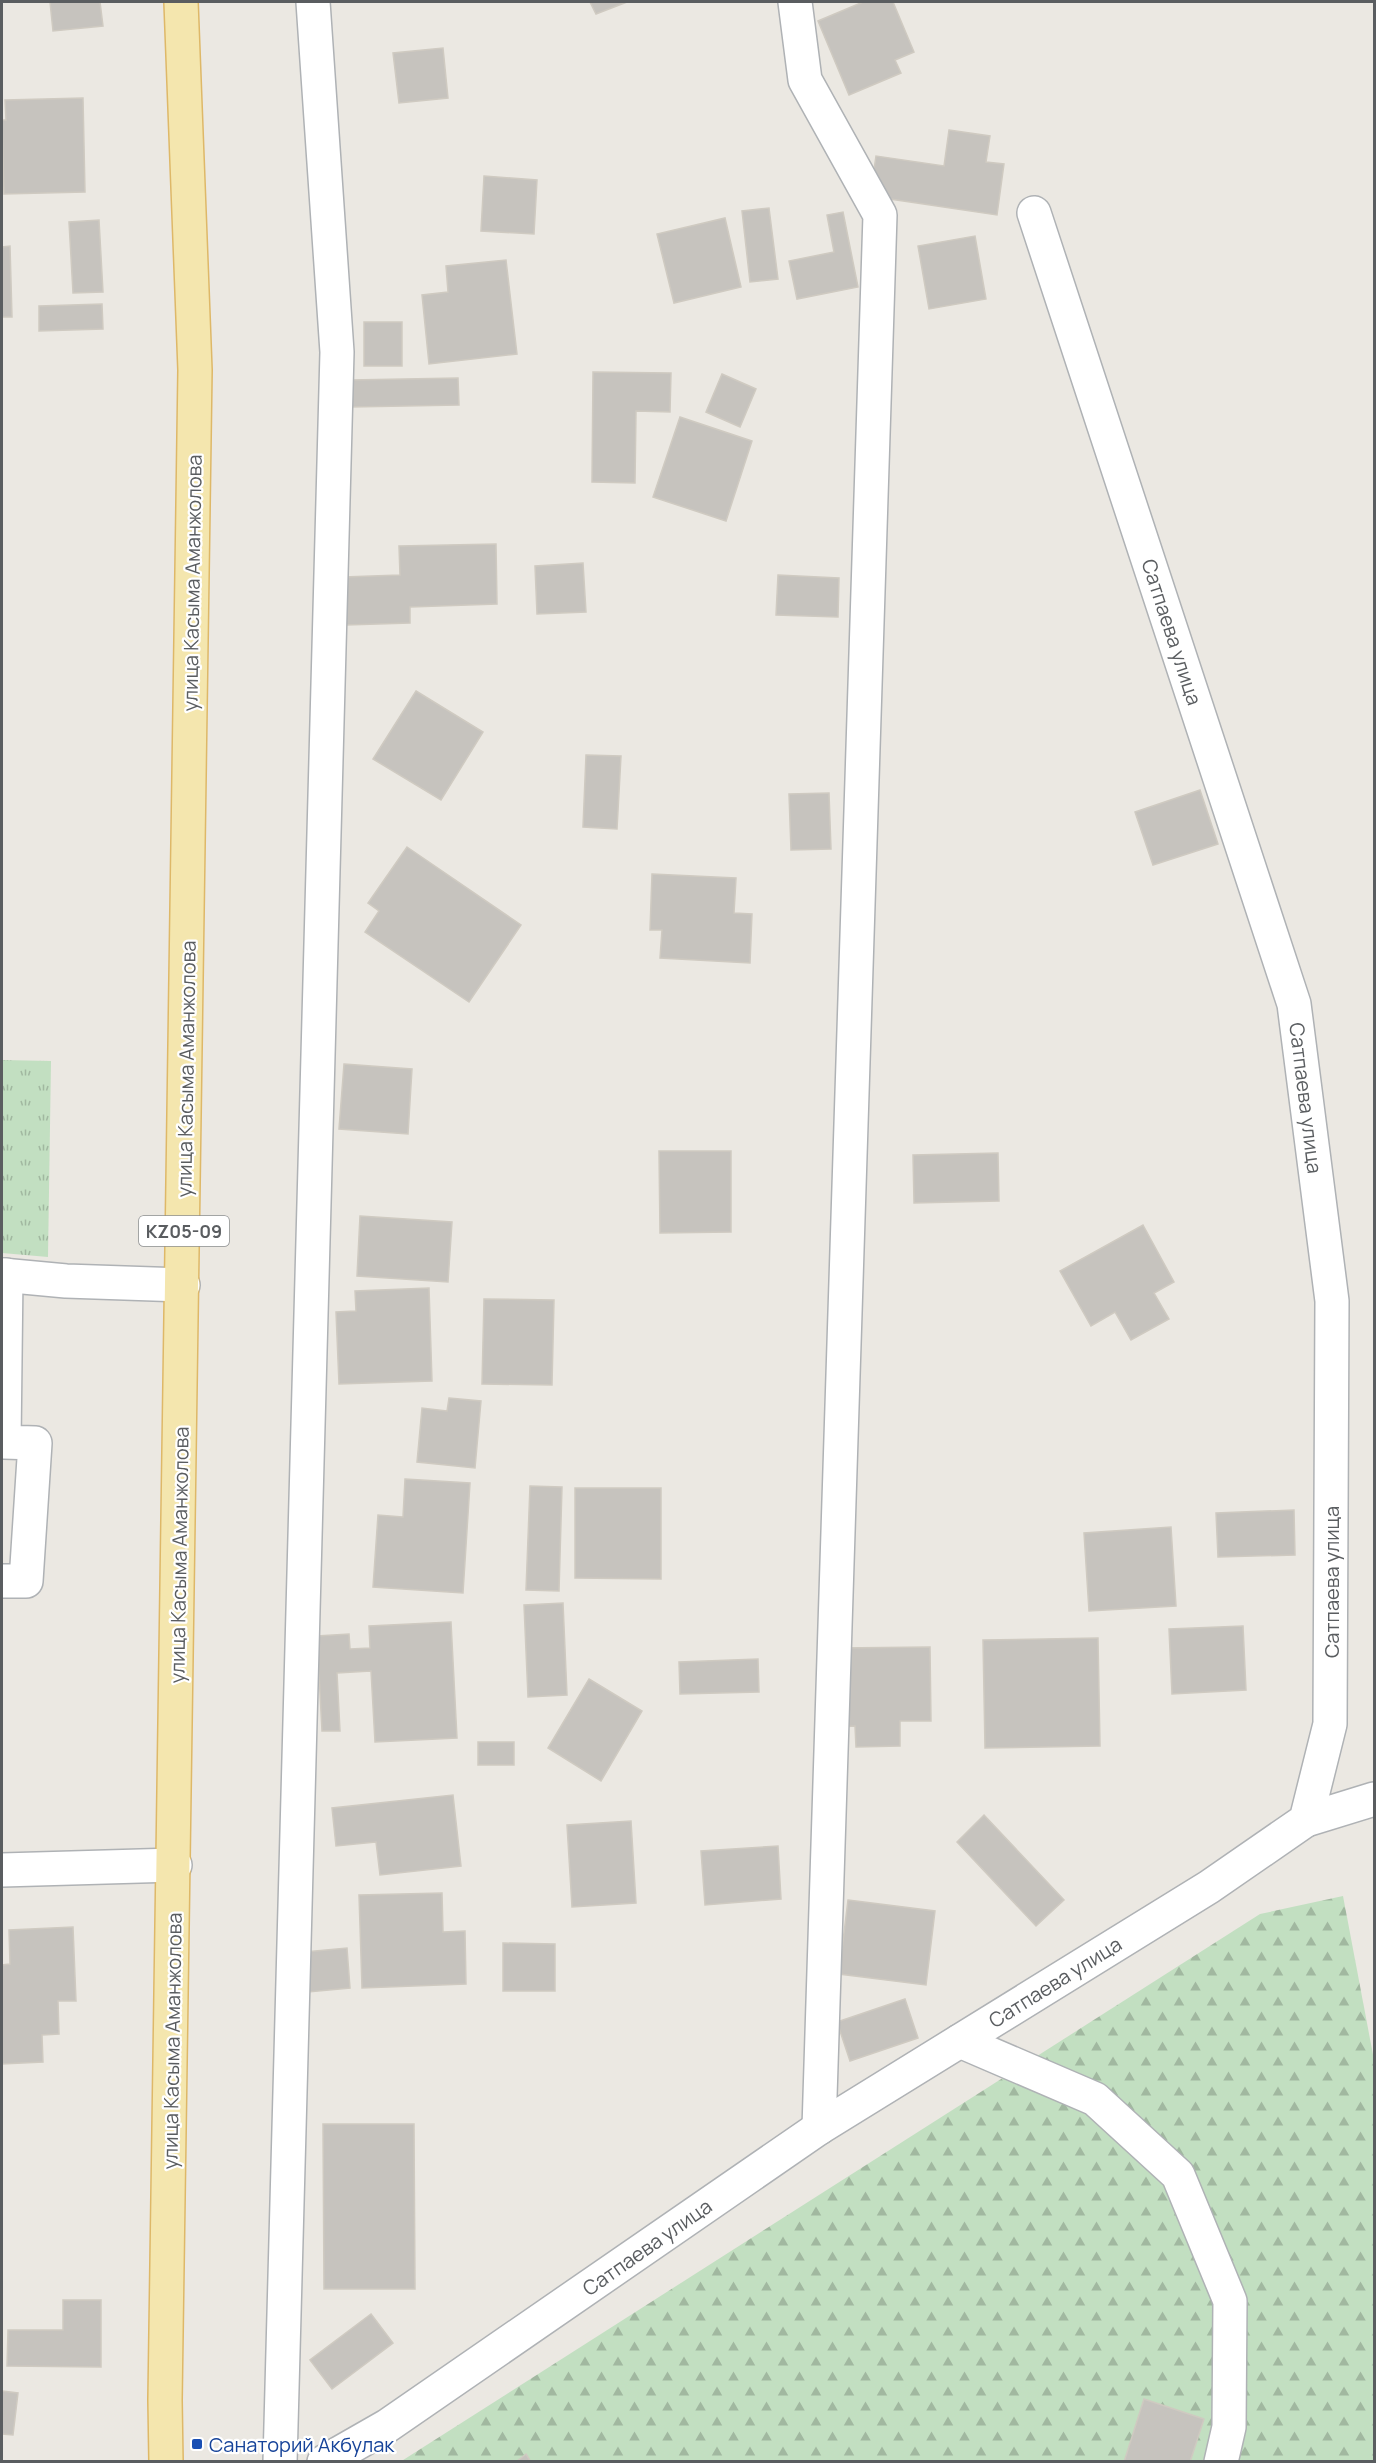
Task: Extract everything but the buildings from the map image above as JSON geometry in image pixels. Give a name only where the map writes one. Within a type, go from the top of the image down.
[{"type":"main road","name":"улица Касыма Аманжолова","points":[[166,2462],[165,2400],[175,1865],[195,370],[181,2]]},
{"type":"street","points":[[280,2462],[338,352],[313,2]]},
{"type":"street","points":[[795,2],[805,80],[880,215],[819,2128]]},
{"type":"street","name":"Сатпаева улица","points":[[324,2462],[387,2426],[819,2128],[1209,1887],[1306,1820],[1330,1724],[1332,1300],[1294,1004],[1034,213]]},
{"type":"street","points":[[2,1581],[26,1581],[35,1443],[4,1442],[4,1275],[66,1281],[183,1285]]},
{"type":"street","points":[[1306,1820],[1374,1799]]},
{"type":"street","points":[[2,1870],[175,1865]]},
{"type":"street","points":[[960,2041],[1095,2099],[1178,2175],[1230,2301],[1229,2427],[1221,2462]]},
{"type":"green space","points":[[2,1060],[51,1061],[48,1257],[2,1253]]},
{"type":"green space","points":[[1343,1896],[1374,2060],[1374,2461],[400,2462],[1260,1914]]},
{"type":"place","name":"Санаторий Акбулак","points":[[197,2444]]}]
